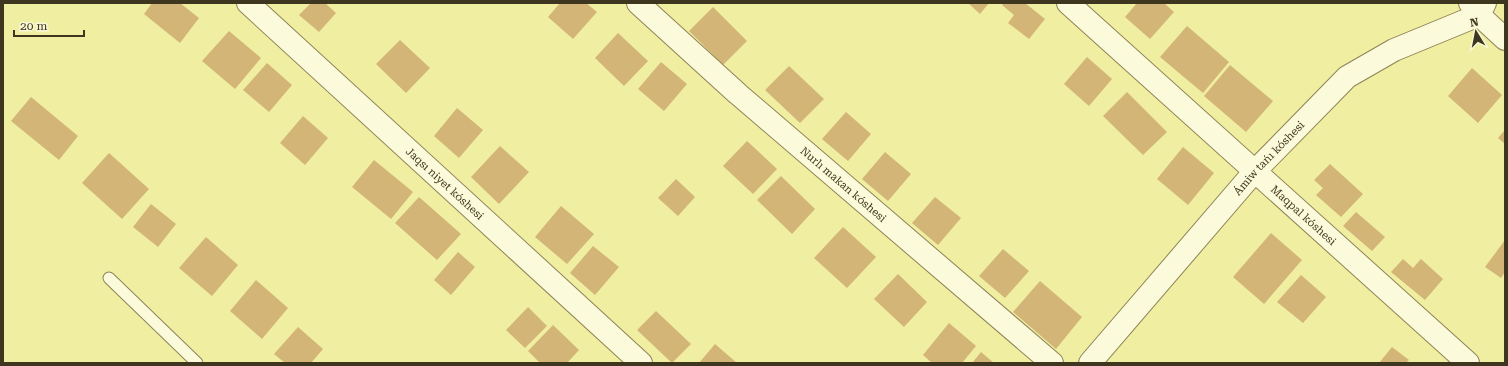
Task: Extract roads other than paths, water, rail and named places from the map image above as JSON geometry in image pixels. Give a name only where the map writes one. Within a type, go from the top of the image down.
[{"type":"street","name":"Jaqsı niyet kóshesi","points":[[248,3],[642,363]]},
{"type":"street","name":"Nurlı makan kóshesi","points":[[638,3],[738,94],[1052,363]]},
{"type":"street","name":"Maqpal kóshesi","points":[[1068,3],[1468,363]]},
{"type":"street","name":"Ámiw tańı kóshesi","points":[[1090,363],[1255,171],[1347,77],[1394,50],[1478,7]]},
{"type":"street","points":[[1478,7],[1505,40]]},
{"type":"lane","points":[[109,278],[196,363]]}]
